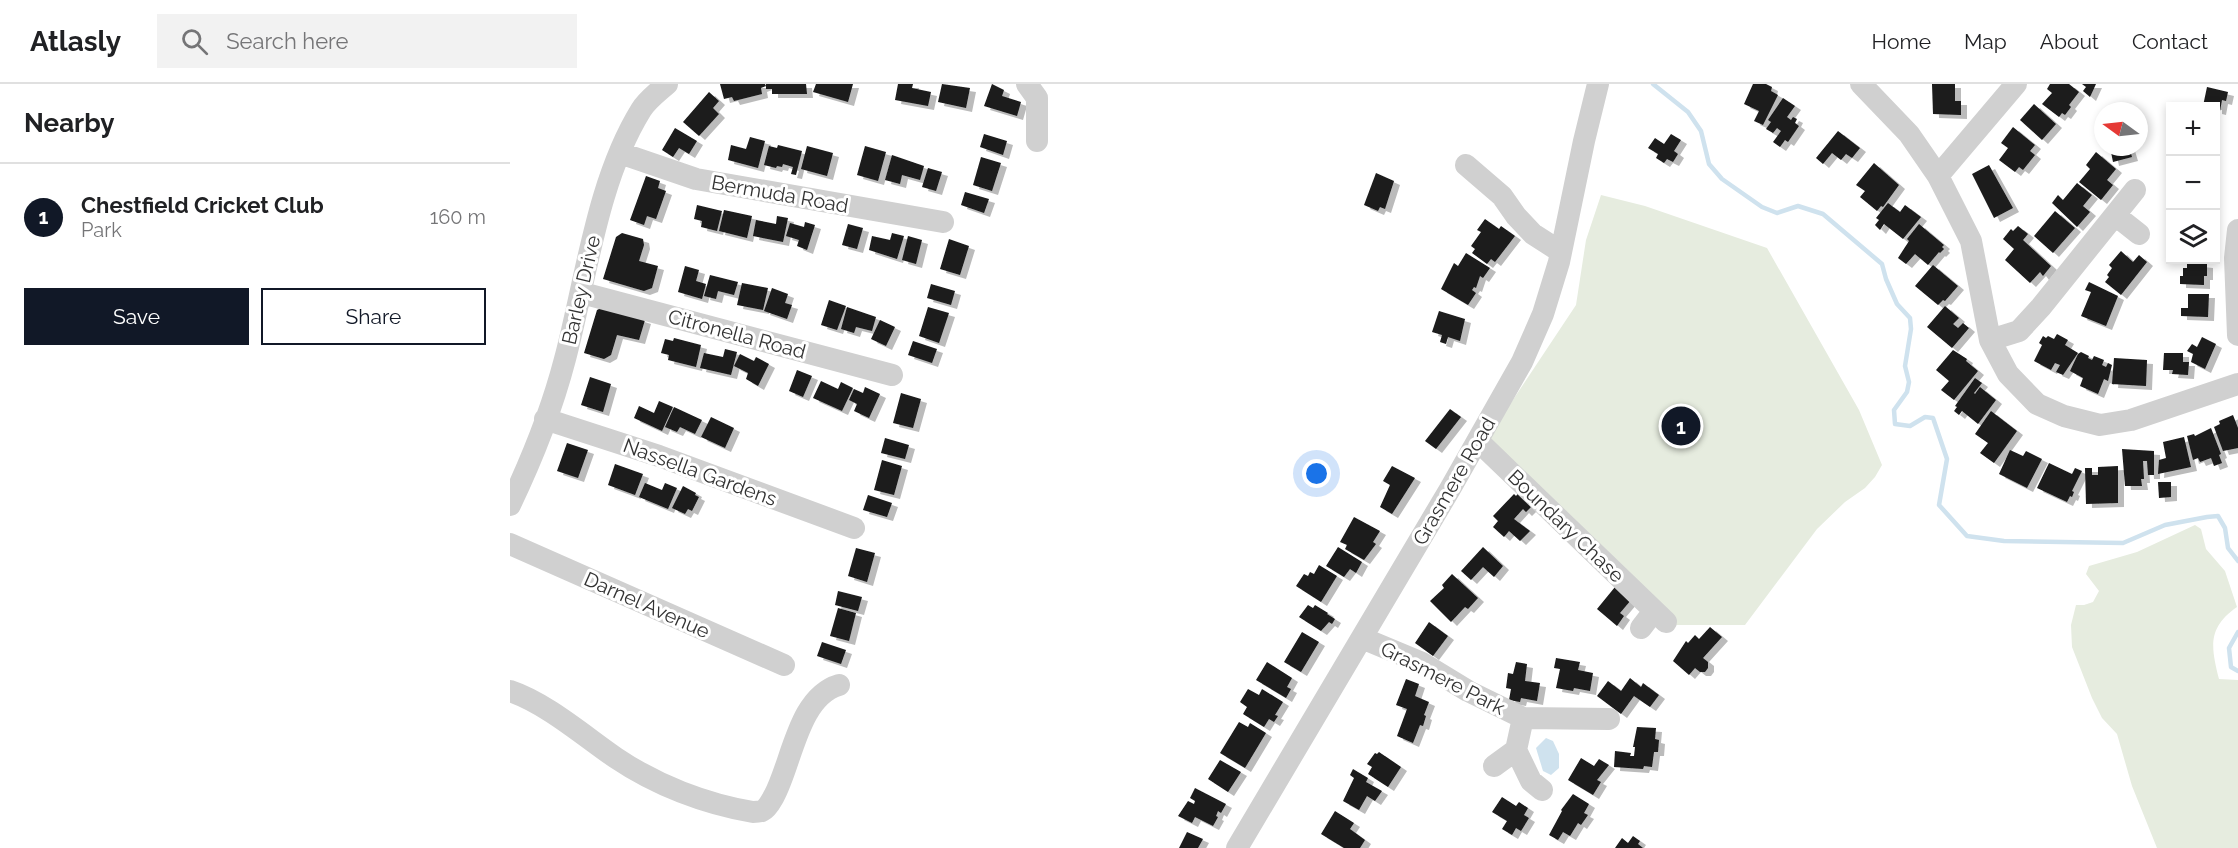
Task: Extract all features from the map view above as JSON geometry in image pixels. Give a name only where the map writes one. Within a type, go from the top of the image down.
[{"type":"street","points":[[1027,84],[1036,98],[1037,141]]},
{"type":"street","name":"Grasmere Road","points":[[1237,848],[1478,441],[1522,362],[1543,314],[1562,252],[1598,84]]},
{"type":"street","points":[[1862,84],[1909,134],[1938,176],[1971,241],[1990,340],[2008,374],[2037,404],[2064,416],[2100,425],[2131,420],[2238,384]]},
{"type":"street","points":[[1938,176],[2016,84]]},
{"type":"street","name":"Barley Drive","points":[[510,505],[524,477],[564,363],[602,202],[620,153],[642,109],[658,86]]},
{"type":"street","name":"Bermuda Road","points":[[620,153],[696,179],[943,222]]},
{"type":"street","points":[[1466,165],[1502,196],[1533,234],[1562,252]]},
{"type":"street","points":[[1990,340],[2019,331],[2041,308],[2135,190]]},
{"type":"street","points":[[2115,216],[2139,234]]},
{"type":"street","points":[[2238,230],[2235,258],[2238,335]]},
{"type":"street","name":"Citronella Road","points":[[582,293],[892,375]]},
{"type":"street","name":"Nassella Gardens","points":[[545,418],[659,456],[854,528]]},
{"type":"street","name":"Boundary Chase","points":[[1478,441],[1654,620]]},
{"type":"street","name":"Darnel Avenue","points":[[510,544],[784,665]]},
{"type":"street","name":"Grasmere Park","points":[[1362,638],[1422,663],[1468,691],[1523,718],[1609,719]]},
{"type":"street","points":[[510,691],[521,695],[581,732],[647,777],[684,793],[753,812],[762,811],[770,803],[813,702],[831,687],[839,685]]},
{"type":"street","name":"Grasmere Park","points":[[1516,750],[1523,718]]},
{"type":"street","points":[[1494,766],[1516,750],[1531,781],[1542,790]]},
{"type":"shaded area","points":[[1601,195],[1645,206],[1767,248],[1859,410],[1882,465],[1865,488],[1845,502],[1817,529],[1745,625],[1667,625],[1485,442],[1576,305],[1586,240]]},
{"type":"shaded area","points":[[2195,525],[2201,529],[2206,549],[2225,571],[2237,607],[2220,623],[2213,648],[2219,679],[2238,680],[2238,848],[2157,848],[2132,786],[2117,734],[2102,718],[2072,647],[2071,625],[2076,605],[2093,602],[2099,591],[2086,574],[2089,566],[2137,552]]},
{"type":"water","points":[[1546,738],[1553,741],[1559,754],[1559,768],[1551,775],[1543,771],[1536,748]]},
{"type":"building","points":[[720,84],[765,84],[766,86],[761,88],[762,94],[734,101],[732,97],[724,99]]},
{"type":"building","points":[[766,84],[806,84],[807,94],[772,94],[772,89],[766,89]]},
{"type":"building","points":[[816,84],[853,84],[848,102],[813,92]]},
{"type":"building","points":[[898,84],[913,84],[912,88],[931,92],[928,106],[895,100]]},
{"type":"building","points":[[942,84],[970,88],[966,108],[938,102]]},
{"type":"building","points":[[992,84],[1004,90],[1002,96],[1021,102],[1017,116],[984,106]]},
{"type":"building","points":[[1753,84],[1766,84],[1772,87],[1771,91],[1778,95],[1763,125],[1754,121],[1759,111],[1744,104]]},
{"type":"building","points":[[1932,84],[1955,84],[1955,101],[1961,101],[1961,115],[1933,114]]},
{"type":"building","points":[[2050,84],[2069,84],[2079,92],[2065,115],[2062,113],[2059,117],[2042,104],[2052,93],[2047,89]]},
{"type":"building","points":[[2082,84],[2096,84],[2090,97],[2083,91],[2086,87]]},
{"type":"building","points":[[2207,87],[2228,92],[2226,101],[2222,100],[2220,111],[2220,102],[2204,102]]},
{"type":"building","points":[[709,92],[719,101],[713,108],[719,114],[699,136],[683,122]]},
{"type":"building","points":[[1783,98],[1795,106],[1787,117],[1791,120],[1793,117],[1797,119],[1795,123],[1799,126],[1788,142],[1785,140],[1780,147],[1773,142],[1781,131],[1777,128],[1773,133],[1766,129],[1771,122],[1768,120]]},
{"type":"building","points":[[2034,104],[2056,124],[2042,140],[2020,120]]},
{"type":"building","points":[[2013,127],[2035,145],[2030,151],[2035,155],[2023,170],[2019,167],[2015,172],[1999,160],[2008,148],[2001,143]]},
{"type":"building","points":[[675,128],[697,141],[689,154],[679,148],[673,157],[662,150]]},
{"type":"building","points":[[1838,131],[1860,148],[1852,158],[1846,154],[1841,160],[1832,153],[1823,164],[1816,158]]},
{"type":"building","points":[[984,134],[1007,141],[1003,155],[980,147]]},
{"type":"building","points":[[1671,134],[1681,140],[1674,151],[1678,154],[1673,162],[1667,159],[1664,163],[1656,158],[1658,154],[1648,148],[1655,138],[1664,144]]},
{"type":"building","points":[[750,137],[765,141],[758,168],[728,160],[731,145],[746,149]]},
{"type":"building","points":[[778,145],[802,151],[796,175],[791,174],[793,167],[783,164],[782,167],[777,166],[776,168],[764,165],[769,146],[777,148]]},
{"type":"building","points":[[807,146],[833,153],[827,176],[801,169]]},
{"type":"building","points":[[865,146],[886,152],[878,181],[857,175]]},
{"type":"building","points":[[892,155],[924,166],[920,180],[902,175],[900,184],[885,180]]},
{"type":"building","points":[[2094,155],[2101,156],[2116,169],[2107,180],[2113,185],[2101,200],[2079,182],[2090,169],[2086,165]]},
{"type":"building","points":[[2112,156],[2132,157],[2113,162]]},
{"type":"building","points":[[981,157],[1001,163],[992,191],[973,185]]},
{"type":"building","points":[[1874,163],[1899,185],[1883,207],[1881,206],[1877,211],[1860,197],[1865,191],[1856,185]]},
{"type":"building","points":[[1989,165],[2013,208],[1994,218],[1972,174]]},
{"type":"building","points":[[928,168],[942,172],[936,191],[922,187]]},
{"type":"building","points":[[1376,173],[1394,181],[1385,209],[1380,207],[1378,211],[1364,205]]},
{"type":"building","points":[[646,176],[660,181],[658,188],[666,191],[656,219],[647,216],[644,225],[630,220]]},
{"type":"building","points":[[2077,183],[2092,195],[2083,206],[2090,212],[2077,227],[2052,203],[2058,195],[2063,200]]},
{"type":"building","points":[[965,192],[989,199],[984,213],[961,205]]},
{"type":"building","points":[[1888,203],[1900,212],[1905,205],[1921,217],[1903,239],[1884,224],[1880,230],[1875,225],[1879,220],[1876,218]]},
{"type":"building","points":[[697,205],[722,211],[717,231],[701,227],[702,221],[694,219]]},
{"type":"building","points":[[724,210],[752,216],[747,238],[719,231]]},
{"type":"building","points":[[2055,211],[2075,228],[2053,253],[2034,236]]},
{"type":"building","points":[[777,216],[788,218],[783,242],[753,236],[756,220],[776,224]]},
{"type":"building","points":[[1485,219],[1515,236],[1495,262],[1491,259],[1487,264],[1472,253],[1475,249],[1471,246],[1481,232],[1477,230]]},
{"type":"building","points":[[805,222],[815,225],[807,250],[797,246],[799,240],[786,236],[790,223],[804,227]]},
{"type":"building","points":[[848,224],[863,228],[857,249],[842,245]]},
{"type":"building","points":[[1919,224],[1944,245],[1942,247],[1944,249],[1928,265],[1915,254],[1906,264],[1898,258],[1909,241],[1907,239]]},
{"type":"building","points":[[2018,226],[2028,234],[2023,240],[2051,266],[2043,276],[2040,272],[2030,283],[2005,260],[2014,249],[2003,239],[2011,229],[2013,231]]},
{"type":"building","points":[[622,233],[643,239],[644,245],[639,261],[658,266],[652,288],[644,291],[603,279],[616,237]]},
{"type":"building","points":[[892,233],[904,236],[897,259],[869,250],[872,236],[890,240]]},
{"type":"building","points":[[908,236],[922,240],[916,264],[902,260]]},
{"type":"building","points":[[949,239],[969,246],[960,275],[940,269]]},
{"type":"building","points":[[2121,251],[2133,262],[2139,255],[2147,262],[2121,295],[2105,282],[2112,268],[2109,265]]},
{"type":"building","points":[[1466,253],[1490,268],[1483,278],[1480,276],[1476,288],[1472,290],[1476,293],[1468,305],[1441,289],[1454,263],[1458,266]]},
{"type":"building","points":[[2187,264],[2207,264],[2204,285],[2180,284],[2183,268],[2187,268]]},
{"type":"building","points":[[1933,265],[1958,286],[1945,301],[1943,300],[1938,305],[1915,286]]},
{"type":"building","points":[[685,266],[699,270],[696,281],[706,284],[702,299],[678,292]]},
{"type":"building","points":[[710,275],[738,282],[734,295],[718,291],[716,299],[704,296]]},
{"type":"building","points":[[2089,282],[2118,296],[2106,326],[2081,316],[2091,292],[2085,290]]},
{"type":"building","points":[[742,283],[768,288],[763,310],[737,305]]},
{"type":"building","points":[[931,284],[955,291],[951,305],[927,298]]},
{"type":"building","points":[[772,288],[788,294],[785,303],[792,305],[787,319],[764,311]]},
{"type":"building","points":[[2188,294],[2209,294],[2208,317],[2181,316],[2181,308],[2188,308]]},
{"type":"building","points":[[829,300],[846,306],[837,330],[821,325]]},
{"type":"building","points":[[1945,306],[1959,318],[1953,324],[1958,328],[1963,323],[1969,328],[1952,348],[1927,327]]},
{"type":"building","points":[[603,307],[645,320],[639,340],[617,335],[611,355],[604,359],[584,353],[597,310]]},
{"type":"building","points":[[847,307],[876,317],[872,331],[856,327],[854,333],[841,329]]},
{"type":"building","points":[[928,307],[949,313],[939,343],[919,336]]},
{"type":"building","points":[[1439,311],[1465,319],[1460,341],[1448,337],[1446,344],[1440,342],[1442,335],[1432,332]]},
{"type":"building","points":[[880,320],[895,327],[886,346],[871,339]]},
{"type":"building","points":[[2057,334],[2068,340],[2065,345],[2078,353],[2063,375],[2056,372],[2060,365],[2055,363],[2051,370],[2034,361],[2042,345],[2039,343],[2043,336],[2054,339]]},
{"type":"building","points":[[2202,337],[2216,344],[2205,369],[2191,362],[2193,354],[2187,351],[2192,344],[2197,347]]},
{"type":"building","points":[[674,338],[701,345],[696,367],[668,360],[669,355],[661,353],[665,339],[673,341]]},
{"type":"building","points":[[913,341],[937,349],[932,363],[908,355]]},
{"type":"building","points":[[725,349],[737,352],[731,375],[700,368],[704,353],[723,357]]},
{"type":"building","points":[[1953,350],[1967,359],[1966,361],[1978,371],[1954,400],[1941,390],[1949,381],[1936,370]]},
{"type":"building","points":[[2081,352],[2092,360],[2094,356],[2104,360],[2102,365],[2106,367],[2108,363],[2112,365],[2108,381],[2104,379],[2098,394],[2080,386],[2083,378],[2070,371]]},
{"type":"building","points":[[2164,353],[2183,353],[2183,362],[2189,362],[2188,375],[2172,374],[2173,370],[2163,370]]},
{"type":"building","points":[[740,354],[754,361],[756,357],[769,364],[758,386],[746,379],[748,373],[734,366]]},
{"type":"building","points":[[2114,358],[2147,360],[2146,386],[2112,384]]},
{"type":"building","points":[[797,370],[812,376],[803,397],[789,391]]},
{"type":"building","points":[[590,377],[611,384],[603,412],[581,405]]},
{"type":"building","points":[[1975,378],[1982,383],[1974,393],[1980,387],[1996,400],[1978,424],[1962,411],[1959,415],[1954,411],[1957,407],[1955,406]]},
{"type":"building","points":[[821,381],[838,389],[841,382],[853,388],[842,411],[813,398]]},
{"type":"building","points":[[865,387],[880,394],[869,418],[854,411],[857,404],[849,400],[854,389],[863,393]]},
{"type":"building","points":[[901,393],[921,399],[913,428],[893,423]]},
{"type":"building","points":[[659,401],[673,407],[662,431],[634,418],[639,406],[654,413]]},
{"type":"building","points":[[674,407],[702,420],[695,434],[680,427],[677,432],[665,427]]},
{"type":"building","points":[[1450,409],[1461,417],[1436,449],[1425,441]]},
{"type":"building","points":[[1991,411],[2017,431],[1994,463],[1980,453],[1988,443],[1975,434]]},
{"type":"building","points":[[2233,415],[2238,428],[2238,448],[2223,451],[2214,427],[2220,424],[2219,421]]},
{"type":"building","points":[[711,417],[734,428],[725,448],[701,437]]},
{"type":"building","points":[[2211,428],[2222,463],[2214,466],[2211,458],[2200,462],[2198,458],[2193,460],[2187,436],[2194,434],[2195,436]]},
{"type":"building","points":[[2184,437],[2191,467],[2158,474],[2159,460],[2166,458],[2163,442]]},
{"type":"building","points":[[885,438],[909,445],[905,459],[881,453]]},
{"type":"building","points":[[567,443],[588,450],[578,478],[557,471]]},
{"type":"building","points":[[2122,449],[2154,451],[2154,475],[2148,475],[2147,461],[2143,461],[2142,486],[2125,486]]},
{"type":"building","points":[[2010,450],[2023,456],[2026,451],[2042,459],[2027,488],[1999,474]]},
{"type":"building","points":[[882,460],[902,466],[894,495],[874,490]]},
{"type":"building","points":[[2049,463],[2072,474],[2075,468],[2082,471],[2072,491],[2074,492],[2072,497],[2070,496],[2067,502],[2037,488]]},
{"type":"building","points":[[615,464],[643,474],[635,495],[608,485]]},
{"type":"building","points":[[1392,466],[1415,478],[1392,514],[1380,507],[1390,485],[1383,481]]},
{"type":"building","points":[[2118,466],[2118,503],[2086,504],[2085,468],[2092,468],[2092,475],[2098,475],[2098,467]]},
{"type":"building","points":[[2158,482],[2171,482],[2171,497],[2159,498]]},
{"type":"building","points":[[645,483],[662,490],[665,483],[677,488],[668,509],[639,497]]},
{"type":"building","points":[[683,486],[699,497],[692,511],[688,509],[685,514],[672,508]]},
{"type":"building","points":[[1522,489],[1531,507],[1526,512],[1523,509],[1514,519],[1530,531],[1520,541],[1509,531],[1504,537],[1493,527],[1498,521],[1493,516]]},
{"type":"building","points":[[868,495],[892,503],[887,517],[863,510]]},
{"type":"building","points":[[1354,517],[1380,531],[1373,542],[1376,544],[1364,560],[1345,549],[1347,545],[1340,542]]},
{"type":"building","points":[[1338,547],[1362,562],[1356,573],[1350,569],[1344,577],[1326,566]]},
{"type":"building","points":[[1483,547],[1503,566],[1494,577],[1483,567],[1471,580],[1461,571]]},
{"type":"building","points":[[856,548],[875,553],[867,582],[848,576]]},
{"type":"building","points":[[1319,565],[1337,576],[1321,602],[1296,586],[1304,574],[1308,576],[1310,572],[1314,574]]},
{"type":"building","points":[[1452,574],[1478,598],[1468,609],[1465,607],[1451,622],[1430,601],[1444,588],[1442,585]]},
{"type":"building","points":[[1615,587],[1631,600],[1620,613],[1624,616],[1617,626],[1597,609]]},
{"type":"building","points":[[838,591],[862,597],[858,611],[835,605]]},
{"type":"building","points":[[1308,605],[1313,608],[1315,605],[1328,613],[1335,619],[1332,624],[1329,622],[1321,631],[1299,617]]},
{"type":"building","points":[[838,608],[856,613],[849,641],[830,636]]},
{"type":"building","points":[[1429,622],[1448,636],[1433,656],[1415,643]]},
{"type":"building","points":[[1710,627],[1722,637],[1703,658],[1708,662],[1705,672],[1700,672],[1695,668],[1689,675],[1673,661],[1686,641],[1688,643],[1695,635],[1699,639]]},
{"type":"building","points":[[1302,632],[1319,642],[1301,672],[1284,662]]},
{"type":"building","points":[[822,642],[846,650],[841,664],[817,656]]},
{"type":"building","points":[[1556,658],[1580,662],[1578,670],[1593,673],[1590,691],[1556,688],[1560,669],[1554,668]]},
{"type":"building","points":[[1267,662],[1292,678],[1287,687],[1291,689],[1286,698],[1256,680]]},
{"type":"building","points":[[1516,662],[1527,664],[1525,681],[1540,683],[1537,701],[1521,698],[1520,702],[1509,700],[1511,689],[1506,688],[1508,673],[1513,674]]},
{"type":"building","points":[[1630,678],[1641,687],[1643,683],[1659,695],[1650,707],[1634,696],[1621,714],[1597,696],[1608,681],[1621,691]]},
{"type":"building","points":[[1406,679],[1419,684],[1415,696],[1429,702],[1423,726],[1420,725],[1413,743],[1397,736],[1407,709],[1396,705]]},
{"type":"building","points":[[1248,689],[1259,695],[1262,689],[1283,702],[1275,715],[1278,716],[1274,722],[1269,719],[1264,727],[1243,714],[1247,707],[1240,702]]},
{"type":"building","points":[[1239,722],[1248,727],[1250,723],[1266,733],[1245,768],[1220,753]]},
{"type":"building","points":[[1637,727],[1656,728],[1655,739],[1659,740],[1658,752],[1654,752],[1652,767],[1644,766],[1643,769],[1614,767],[1615,751],[1631,753],[1630,756],[1634,756],[1635,747],[1633,747]]},
{"type":"building","points":[[1379,752],[1401,767],[1388,787],[1368,774],[1372,767],[1367,764],[1375,753]]},
{"type":"building","points":[[1581,758],[1594,766],[1599,759],[1609,765],[1597,780],[1601,782],[1593,795],[1568,780]]},
{"type":"building","points":[[1220,760],[1241,772],[1228,792],[1208,779]]},
{"type":"building","points":[[1353,769],[1368,778],[1366,782],[1382,791],[1375,801],[1367,796],[1359,810],[1343,801],[1354,778],[1350,775]]},
{"type":"building","points":[[1195,788],[1226,804],[1221,813],[1218,811],[1216,816],[1218,817],[1213,826],[1195,817],[1192,823],[1178,816],[1188,801],[1194,804],[1195,801],[1190,798]]},
{"type":"building","points":[[1573,794],[1589,804],[1584,813],[1588,815],[1581,825],[1578,823],[1570,836],[1563,832],[1558,840],[1549,835],[1561,810]]},
{"type":"building","points":[[1502,797],[1516,806],[1519,802],[1528,808],[1524,815],[1529,818],[1521,831],[1516,828],[1512,835],[1502,829],[1507,821],[1492,812]]},
{"type":"building","points":[[1335,811],[1354,823],[1350,829],[1365,840],[1360,848],[1344,848],[1321,834]]},
{"type":"building","points":[[1187,832],[1203,839],[1198,848],[1179,848]]},
{"type":"building","points":[[1633,836],[1640,841],[1638,844],[1643,848],[1615,848],[1622,838],[1628,843]]},
{"type":"waterway","points":[[1653,84],[1688,112],[1701,131],[1709,164],[1722,179],[1762,207],[1777,213],[1798,206],[1823,214],[1882,264],[1897,304],[1910,318],[1911,329],[1905,366],[1909,382],[1907,392],[1894,410],[1895,424],[1910,426],[1925,417],[1933,418],[1947,459],[1939,505],[1967,536],[2004,541],[2123,543],[2165,525],[2218,516],[2225,528],[2228,548],[2238,561]]},
{"type":"waterway","points":[[2238,632],[2229,648],[2231,667],[2238,671]]},
{"type":"place","name":"Chestfield Cricket Club","points":[[1681,426]]}]
